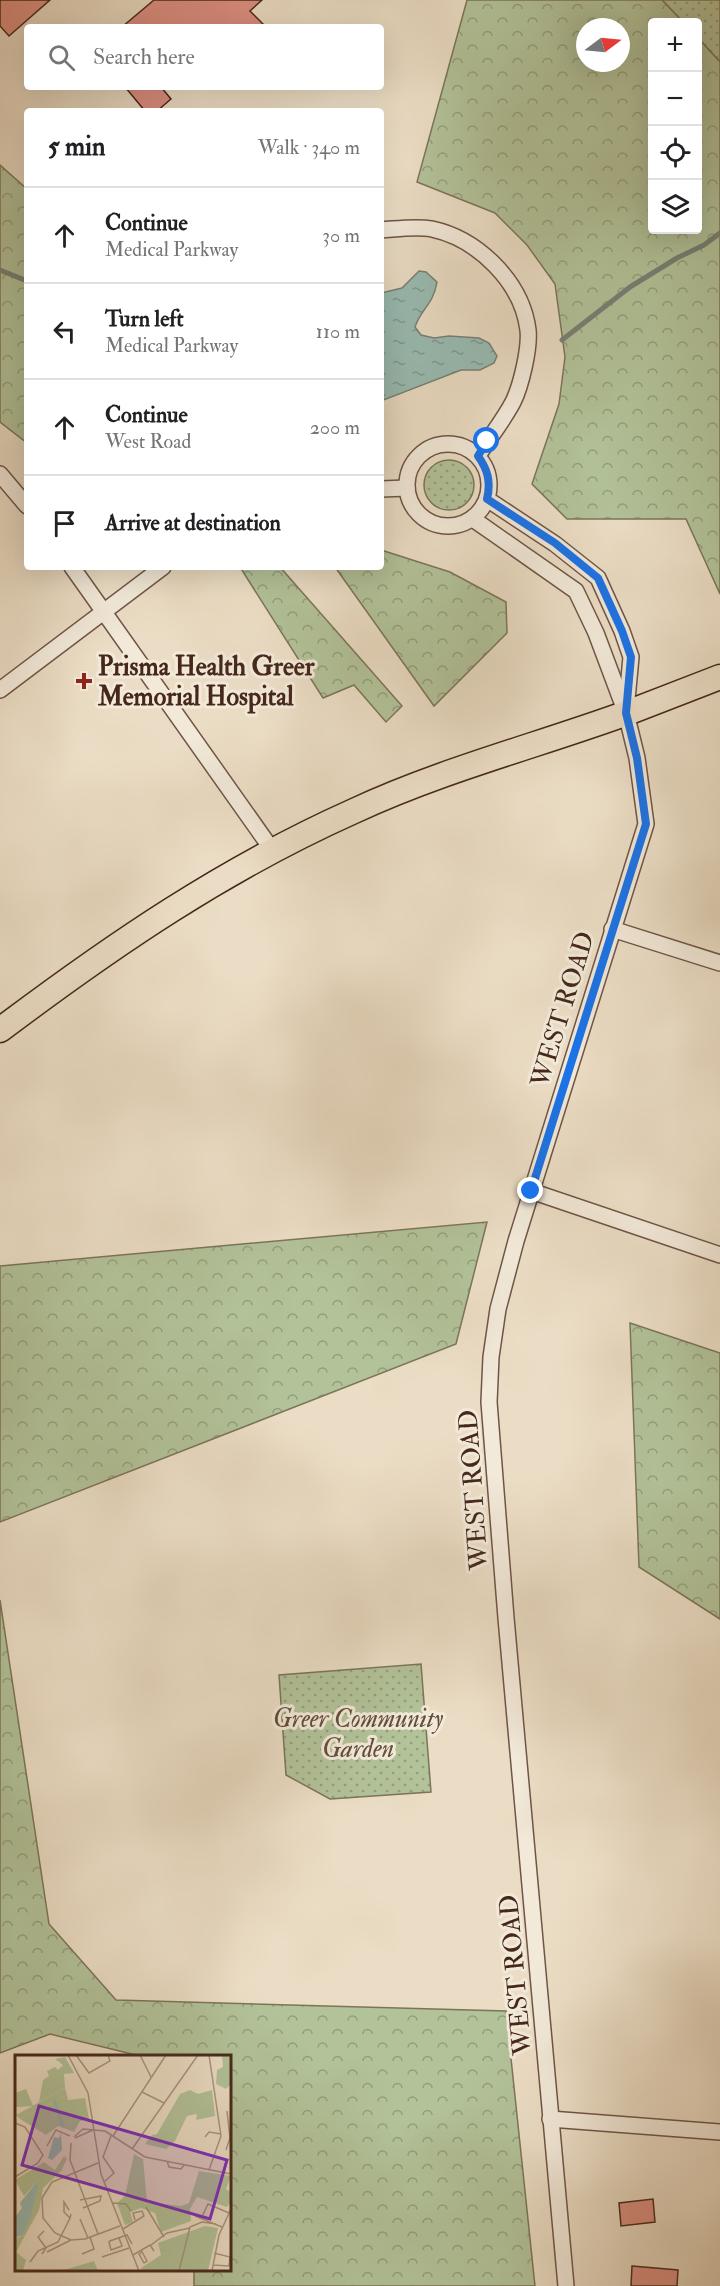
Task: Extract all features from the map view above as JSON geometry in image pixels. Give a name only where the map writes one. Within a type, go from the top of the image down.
[{"type":"main road","points":[[0,1030],[149,922],[210,884],[313,830],[396,792],[466,766],[626,713],[720,677]]},
{"type":"street","points":[[384,230],[431,229],[456,237],[485,255],[506,276],[519,300],[528,329],[528,346],[521,376],[513,401],[478,456]]},
{"type":"street","points":[[452,444],[466,448],[478,456],[489,476],[490,487],[482,510],[462,525],[450,527],[425,520],[416,511],[407,488],[409,474],[415,461],[438,445],[452,444]]},
{"type":"street","points":[[0,474],[24,502]]},
{"type":"street","points":[[384,489],[407,488]]},
{"type":"street","points":[[487,499],[555,543],[598,578],[631,657],[626,713]]},
{"type":"street","points":[[473,519],[576,591],[596,633],[626,713]]},
{"type":"street","points":[[74,570],[273,851]]},
{"type":"street","points":[[0,690],[159,570]]},
{"type":"street","name":"WEST ROAD","points":[[566,2286],[489,1402],[491,1357],[498,1309],[531,1191],[646,824],[637,758],[626,713]]},
{"type":"street","points":[[612,929],[720,963]]},
{"type":"street","points":[[531,1191],[720,1255]]},
{"type":"street","points":[[550,2119],[720,2132]]},
{"type":"green space","points":[[467,0],[662,0],[679,18],[648,18],[648,234],[702,234],[702,42],[720,62],[720,594],[686,519],[567,519],[532,484],[559,404],[565,357],[555,284],[527,245],[495,213],[417,182]]},
{"type":"green space","points":[[662,0],[720,0],[720,62],[702,42],[702,18],[679,18]]},
{"type":"green space","points":[[0,165],[24,186],[24,441],[0,422]]},
{"type":"green space","points":[[444,460],[454,460],[467,467],[474,480],[474,490],[467,503],[454,510],[444,510],[435,506],[428,499],[424,490],[424,480],[428,471],[435,464]]},
{"type":"green space","points":[[384,551],[450,572],[506,602],[507,633],[434,706],[337,570],[384,570]]},
{"type":"green space","points":[[242,570],[283,570],[402,706],[386,722],[354,685],[323,698]]},
{"type":"green space","points":[[487,1222],[456,1344],[0,1522],[0,1266]]},
{"type":"green space","points":[[630,1323],[720,1353],[720,1619],[639,1567]]},
{"type":"green space","points":[[0,1600],[49,1924],[116,2000],[506,2011],[535,2286],[194,2286],[194,2271],[231,2271],[231,2055],[136,2055],[50,2034],[0,2053]]},
{"type":"green space","name":"Greer Community Garden","points":[[421,1664],[431,1792],[330,1799],[286,1775],[279,1675]]},
{"type":"water","points":[[419,271],[426,272],[437,282],[433,296],[415,327],[421,335],[434,338],[449,336],[479,338],[489,343],[497,356],[494,363],[480,370],[461,370],[384,400],[384,292],[402,288]]},
{"type":"building","points":[[0,0],[50,0],[9,36],[0,26]]},
{"type":"building","points":[[154,0],[262,0],[250,11],[263,24],[126,24]]},
{"type":"building","points":[[128,90],[164,90],[171,99],[160,108],[142,108]]},
{"type":"building","points":[[653,2199],[655,2222],[621,2226],[619,2203]]},
{"type":"building","points":[[632,2266],[678,2270],[677,2286],[631,2286]]},
{"type":"waterway","points":[[562,340],[630,287],[677,258],[704,245],[720,233]]},
{"type":"waterway","points":[[0,270],[24,280]]},
{"type":"place","name":"Prisma Health Greer Memorial Hospital","points":[[84,681]]},
{"type":"route","points":[[487,441],[478,456],[489,476],[490,487],[487,499],[555,543],[598,578],[622,631],[631,657],[626,713],[637,758],[646,824],[531,1191]]}]
